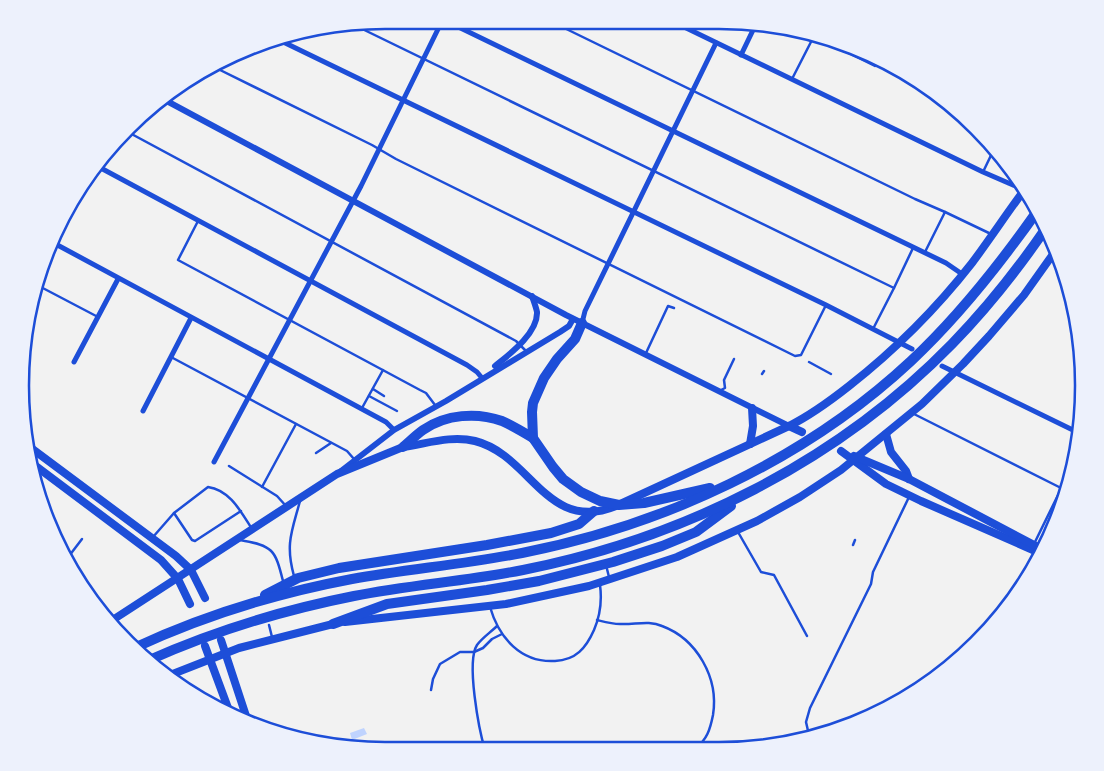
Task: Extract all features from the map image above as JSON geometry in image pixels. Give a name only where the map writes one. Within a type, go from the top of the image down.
[{"type":"highway","points":[[141,645],[180,628],[244,606],[288,594],[351,579],[520,554],[620,528],[728,484],[768,463],[826,428],[899,372],[972,297],[1032,217]]},
{"type":"highway","points":[[155,658],[227,629],[283,612],[353,596],[510,573],[579,557],[671,527],[717,508],[790,470],[838,440],[888,403],[924,372],[978,316],[1005,284],[1041,235]]},
{"type":"highway","points":[[533,438],[532,412],[536,394],[552,365],[575,339],[577,321]]},
{"type":"highway","points":[[403,448],[424,429],[446,419],[478,416],[509,424],[533,438],[553,467],[568,483],[590,497],[609,503],[627,505],[644,503],[728,484]]},
{"type":"highway","points":[[333,624],[386,604],[487,590],[566,575],[662,546],[696,532],[755,489]]},
{"type":"highway","points":[[244,606],[298,578],[338,568],[551,533],[579,524],[594,511]]},
{"type":"main road","points":[[115,619],[336,474],[403,448],[453,439],[480,443],[494,448],[506,456],[545,495],[557,503],[576,510],[594,511],[616,506],[802,420],[835,396],[900,342],[962,274],[1020,195]]},
{"type":"main road","points":[[174,673],[225,652],[273,638],[333,624],[490,606],[537,598],[600,583],[677,557],[738,530],[807,492],[841,470],[912,413],[955,372],[1009,314],[1051,257]]},
{"type":"main road","points":[[750,444],[753,426],[752,408]]},
{"type":"main road","points":[[789,426],[802,432]]},
{"type":"main road","points":[[886,434],[891,452],[906,471],[909,479]]},
{"type":"main road","points":[[36,452],[176,556],[191,570],[205,598]]},
{"type":"main road","points":[[855,459],[909,479],[1033,547]]},
{"type":"main road","points":[[855,459],[886,484],[910,496],[1033,547]]},
{"type":"main road","points":[[39,468],[169,567],[178,578],[190,604]]},
{"type":"main road","points":[[221,640],[245,713]]},
{"type":"main road","points":[[205,646],[228,705]]},
{"type":"street","points":[[214,462],[332,241],[438,29]]},
{"type":"street","points":[[463,29],[946,263],[962,274]]},
{"type":"street","points":[[694,29],[716,43],[982,172],[1014,185]]},
{"type":"street","points":[[741,55],[753,31]]},
{"type":"street","points":[[286,43],[826,305],[912,349]]},
{"type":"street","points":[[336,474],[394,430],[577,321],[585,311],[609,264],[716,43]]},
{"type":"street","points":[[168,102],[577,321],[789,426]]},
{"type":"street","points":[[102,169],[467,365],[478,372],[482,378]]},
{"type":"street","points":[[57,246],[386,422],[394,430]]},
{"type":"street","points":[[74,362],[118,278]]},
{"type":"street","points":[[482,378],[520,344],[535,322],[536,311],[532,296]]},
{"type":"street","points":[[143,411],[192,318]]},
{"type":"street","points":[[942,366],[1072,431]]},
{"type":"lane","points":[[566,29],[920,202],[992,234]]},
{"type":"lane","points":[[364,30],[894,288]]},
{"type":"lane","points":[[792,80],[811,41]]},
{"type":"lane","points":[[854,56],[875,66]]},
{"type":"lane","points":[[220,70],[798,357],[801,355],[826,305]]},
{"type":"lane","points":[[132,134],[520,344],[526,351]]},
{"type":"lane","points":[[982,172],[991,155]]},
{"type":"lane","points":[[925,254],[945,212]]},
{"type":"lane","points":[[198,221],[178,260],[426,393],[436,406]]},
{"type":"lane","points":[[873,329],[913,248]]},
{"type":"lane","points":[[43,287],[98,316]]},
{"type":"lane","points":[[645,354],[668,306],[674,308]]},
{"type":"lane","points":[[171,357],[349,453],[355,460]]},
{"type":"lane","points":[[718,391],[725,388],[724,380],[734,359]]},
{"type":"lane","points":[[809,362],[831,374]]},
{"type":"lane","points":[[362,409],[383,370]]},
{"type":"lane","points":[[372,389],[384,396]]},
{"type":"lane","points":[[368,396],[397,411]]},
{"type":"lane","points":[[912,413],[1060,487]]},
{"type":"lane","points":[[262,487],[296,424]]},
{"type":"lane","points":[[316,453],[331,443]]},
{"type":"lane","points":[[229,466],[278,496],[287,507]]},
{"type":"lane","points":[[152,538],[174,513],[208,487],[216,489],[236,504],[252,529]]},
{"type":"lane","points":[[808,731],[806,722],[810,708],[871,584],[873,572],[910,496]]},
{"type":"lane","points":[[1033,547],[1057,496]]},
{"type":"lane","points":[[295,581],[290,560],[289,541],[302,497]]},
{"type":"lane","points":[[174,513],[192,540],[195,541],[241,511]]},
{"type":"lane","points":[[738,530],[761,572],[774,575],[807,636]]},
{"type":"lane","points":[[71,553],[82,539]]},
{"type":"lane","points":[[236,540],[263,545],[273,553],[279,565],[288,602]]},
{"type":"lane","points":[[853,545],[855,540]]},
{"type":"lane","points":[[607,569],[610,580]]},
{"type":"lane","points":[[490,606],[502,634],[512,646],[527,658],[538,661],[570,658],[583,649],[592,635],[598,620],[601,601],[600,583]]},
{"type":"lane","points":[[297,590],[300,599]]},
{"type":"lane","points":[[598,620],[617,624],[648,623],[660,625],[676,632],[692,646],[706,667],[713,691],[713,712],[709,733],[704,742]]},
{"type":"lane","points":[[269,625],[273,638]]},
{"type":"lane","points":[[483,742],[476,709],[474,652],[477,644],[497,626]]},
{"type":"lane","points":[[431,690],[433,679],[440,664],[460,652],[474,652],[483,648],[492,639],[502,634]]},
{"type":"water","points":[[364,728],[367,734],[352,740],[350,733]]}]
